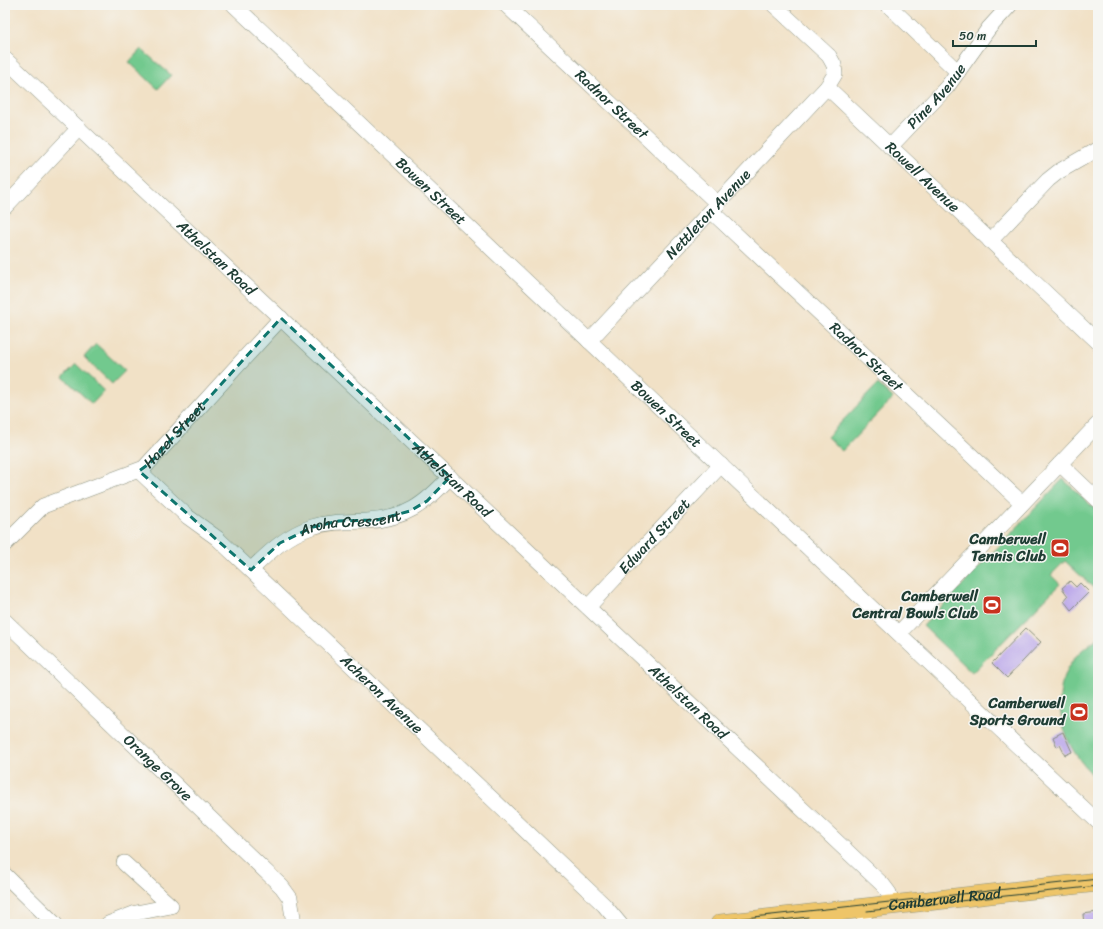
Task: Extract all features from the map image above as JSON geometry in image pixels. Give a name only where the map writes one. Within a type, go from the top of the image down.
[{"type":"main road","name":"Camberwell Road","points":[[720,924],[864,916],[892,905],[1098,882]]},
{"type":"street","name":"Bowen Street","points":[[234,5],[1098,822]]},
{"type":"street","name":"Radnor Street","points":[[506,5],[714,208],[1022,503]]},
{"type":"street","points":[[774,5],[832,60],[835,74],[827,87]]},
{"type":"street","points":[[888,5],[958,72]]},
{"type":"street","name":"Pine Avenue","points":[[890,147],[942,93],[989,28],[1010,5]]},
{"type":"street","name":"Athelstan Road","points":[[5,59],[883,885],[889,893],[892,905]]},
{"type":"street","name":"Nettleton Avenue","points":[[589,341],[827,87]]},
{"type":"street","name":"Rowell Avenue","points":[[827,87],[1098,342]]},
{"type":"street","points":[[5,207],[79,128]]},
{"type":"street","points":[[990,241],[1048,180],[1058,172],[1098,149]]},
{"type":"street","name":"Hazel Street","points":[[5,544],[43,506],[138,471],[150,463],[281,318]]},
{"type":"street","points":[[899,633],[1098,424]]},
{"type":"street","points":[[1060,464],[1098,500]]},
{"type":"street","name":"Edward Street","points":[[588,607],[720,465]]},
{"type":"street","name":"Acheron Avenue","points":[[138,471],[193,521],[217,538],[604,905],[620,924]]},
{"type":"street","name":"Aroha Crescent","points":[[250,570],[280,543],[313,527],[339,522],[377,520],[410,511],[427,501],[450,477]]},
{"type":"street","name":"Orange Grove","points":[[5,621],[282,887],[290,898],[294,924]]},
{"type":"street","points":[[108,924],[136,913],[171,906],[124,863]]},
{"type":"street","points":[[5,875],[55,924]]},
{"type":"highlighted area","points":[[281,318],[450,477],[427,501],[410,511],[377,520],[339,521],[313,527],[280,543],[251,570],[139,471],[150,463]]},
{"type":"green space","points":[[141,49],[171,75],[158,89],[129,62]]},
{"type":"green space","points":[[96,344],[125,371],[112,384],[84,357]]},
{"type":"green space","points":[[76,364],[104,391],[92,404],[63,377]]},
{"type":"green space","points":[[878,384],[893,398],[842,451],[827,437]]},
{"type":"green space","name":"Camberwell Central Bowls Club","points":[[1063,479],[1098,512],[1098,592],[1065,561],[1051,575],[1060,584],[972,673],[923,626]]},
{"type":"green space","name":"Camberwell Sports Ground","points":[[1098,638],[1098,781],[1080,760],[1069,743],[1062,720],[1060,696],[1065,673],[1071,663],[1080,652]]},
{"type":"building","points":[[1070,581],[1076,587],[1080,583],[1089,592],[1071,610],[1064,601],[1068,596],[1062,588]]},
{"type":"building","points":[[1026,628],[1041,642],[1007,678],[992,663]]},
{"type":"building","points":[[1063,732],[1072,752],[1065,755],[1060,745],[1057,747],[1053,737]]},
{"type":"building","points":[[1098,912],[1098,924],[1084,924],[1083,914]]},
{"type":"tram line","points":[[690,924],[1098,879]]},
{"type":"tram line","points":[[867,911],[1098,886]]},
{"type":"tram line","points":[[747,924],[808,917]]},
{"type":"place","name":"Camberwell Tennis Club","points":[[1060,548]]},
{"type":"place","name":"Camberwell Central Bowls Club","points":[[992,605]]},
{"type":"place","name":"Camberwell Sports Ground","points":[[1079,712]]}]
